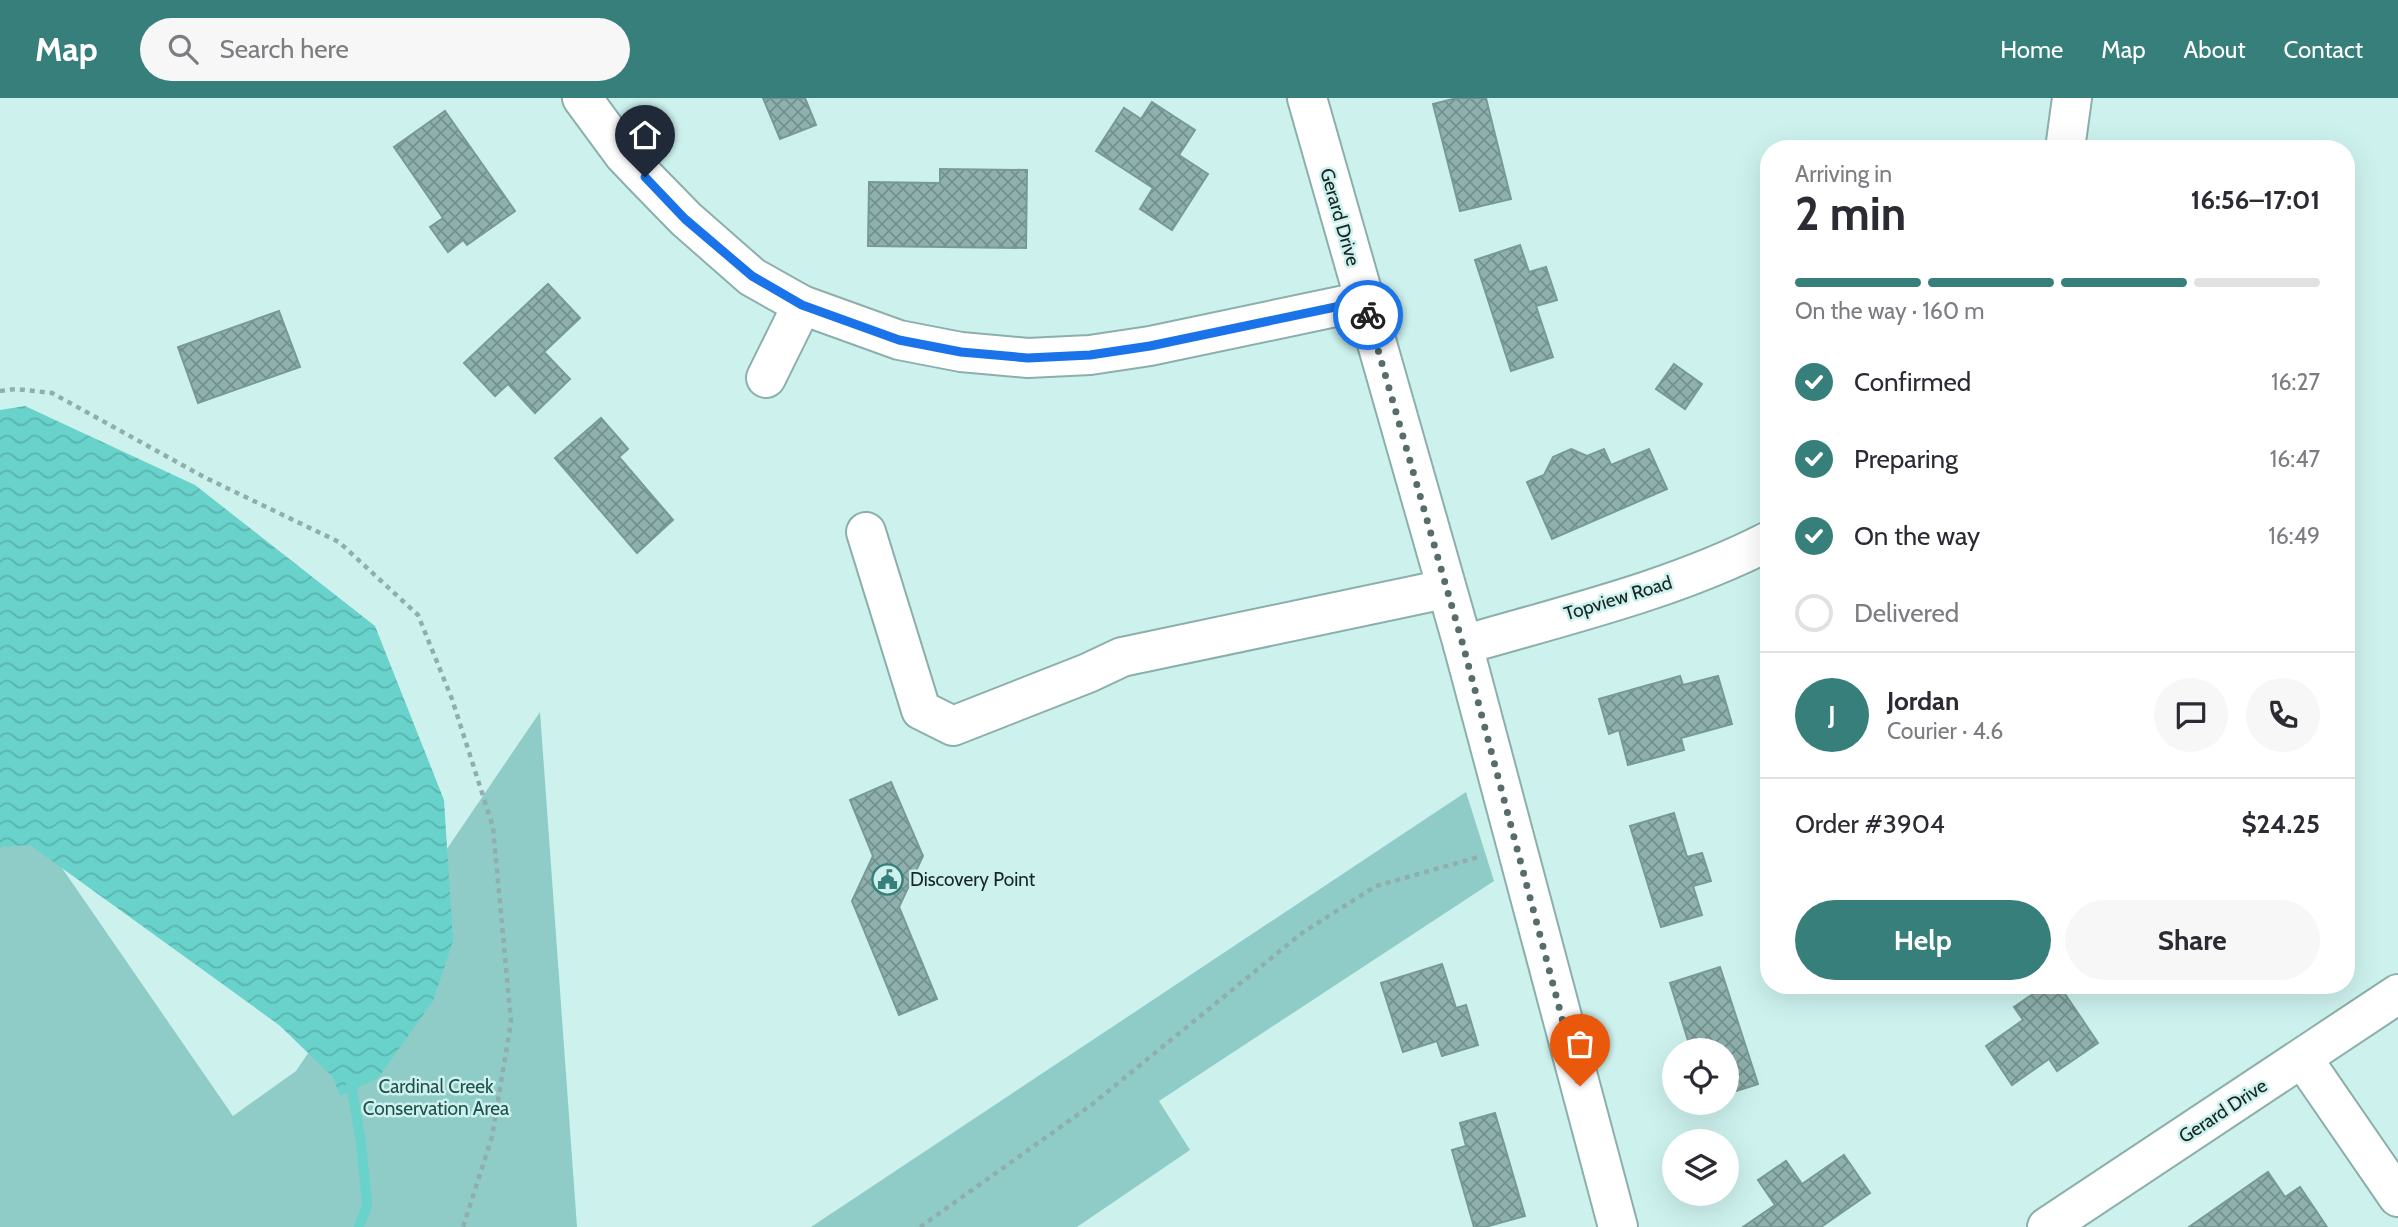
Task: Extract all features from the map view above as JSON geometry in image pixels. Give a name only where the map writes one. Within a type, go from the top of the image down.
[{"type":"street","points":[[582,98],[624,155],[685,219],[752,276],[802,305],[899,340],[961,352],[1028,358],[1090,355],[1150,346],[1364,301]]},
{"type":"street","name":"Gerard Drive","points":[[1307,98],[1463,645],[1618,1227]]},
{"type":"street","points":[[2065,140],[2072,98]]},
{"type":"street","points":[[766,378],[802,305]]},
{"type":"street","points":[[866,532],[921,710],[953,726],[1122,657],[1445,589]]},
{"type":"street","name":"Topview Road","points":[[1463,645],[1645,591],[1731,560],[1760,546]]},
{"type":"street","name":"Gerard Drive","points":[[2047,1227],[2398,994]]},
{"type":"street","points":[[2303,1059],[2398,1197]]},
{"type":"path","points":[[0,391],[16,389],[52,393],[204,477],[339,542],[418,615],[452,698],[493,827],[511,1022],[492,1137],[463,1227]]},
{"type":"path","points":[[920,1227],[1090,1106],[1302,933],[1376,886],[1517,847]]},
{"type":"green space","name":"Cardinal Creek Conservation Area","points":[[540,712],[577,1227],[0,1227],[0,778],[233,1116],[296,1071]]},
{"type":"green space","points":[[1466,792],[1494,881],[1159,1101],[1190,1150],[1077,1227],[811,1227]]},
{"type":"water","points":[[25,406],[195,485],[375,626],[444,800],[453,941],[433,1001],[378,1078],[340,1096],[333,1077],[279,1025],[30,845],[0,847],[0,410]]},
{"type":"building","points":[[763,98],[805,98],[816,125],[780,139]]},
{"type":"building","points":[[1457,98],[1486,98],[1511,199],[1460,211],[1433,104]]},
{"type":"building","points":[[1152,102],[1195,130],[1179,155],[1208,174],[1172,230],[1140,209],[1153,188],[1096,151],[1124,108],[1141,119]]},
{"type":"building","points":[[445,111],[515,211],[467,245],[463,240],[448,252],[430,227],[443,218],[394,147]]},
{"type":"building","points":[[940,169],[1027,170],[1026,248],[868,246],[869,182],[940,183]]},
{"type":"building","points":[[1520,245],[1529,272],[1546,267],[1557,300],[1536,306],[1553,357],[1511,371],[1475,260]]},
{"type":"building","points":[[548,284],[580,318],[544,352],[570,379],[535,413],[508,384],[495,396],[464,363]]},
{"type":"building","points":[[279,311],[300,367],[198,403],[178,347]]},
{"type":"building","points":[[1674,364],[1702,384],[1685,409],[1656,389]]},
{"type":"building","points":[[601,418],[628,449],[619,457],[673,520],[637,553],[555,458]]},
{"type":"building","points":[[1571,449],[1587,456],[1604,449],[1611,465],[1649,449],[1667,489],[1552,539],[1527,482],[1544,475],[1553,457]]},
{"type":"building","points":[[1680,676],[1683,685],[1718,676],[1732,724],[1681,738],[1684,750],[1628,765],[1619,730],[1609,734],[1599,699]]},
{"type":"building","name":"Discovery Point","points":[[891,782],[923,856],[899,907],[937,999],[899,1015],[852,901],[873,856],[850,800]]},
{"type":"building","points":[[1674,813],[1687,857],[1702,853],[1711,881],[1693,886],[1702,915],[1661,927],[1630,826]]},
{"type":"building","points":[[1442,964],[1456,1008],[1466,1005],[1478,1045],[1442,1056],[1437,1041],[1403,1052],[1381,983]]},
{"type":"building","points":[[1720,967],[1758,1084],[1739,1090],[1739,1038],[1687,1038],[1670,983]]},
{"type":"building","points":[[2033,994],[2065,994],[2098,1043],[2057,1071],[2049,1059],[2012,1085],[1986,1046],[2023,1020],[2014,1007]]},
{"type":"building","points":[[1495,1113],[1525,1216],[1485,1227],[1474,1227],[1452,1150],[1466,1146],[1460,1123]]},
{"type":"building","points":[[1844,1155],[1870,1193],[1821,1227],[1743,1227],[1775,1205],[1758,1180],[1786,1161],[1802,1184]]},
{"type":"building","points":[[2268,1172],[2285,1197],[2300,1187],[2327,1227],[2189,1227]]},
{"type":"waterway","points":[[350,1079],[361,1142],[367,1205],[359,1227]]},
{"type":"way so far","points":[[1368,315],[1463,645],[1580,1086]]},
{"type":"place","name":"Discovery Point","points":[[887,879]]},
{"type":"route","points":[[645,177],[685,219],[752,276],[802,305],[899,340],[961,352],[1028,358],[1090,355],[1150,346],[1364,301],[1368,315]]}]
